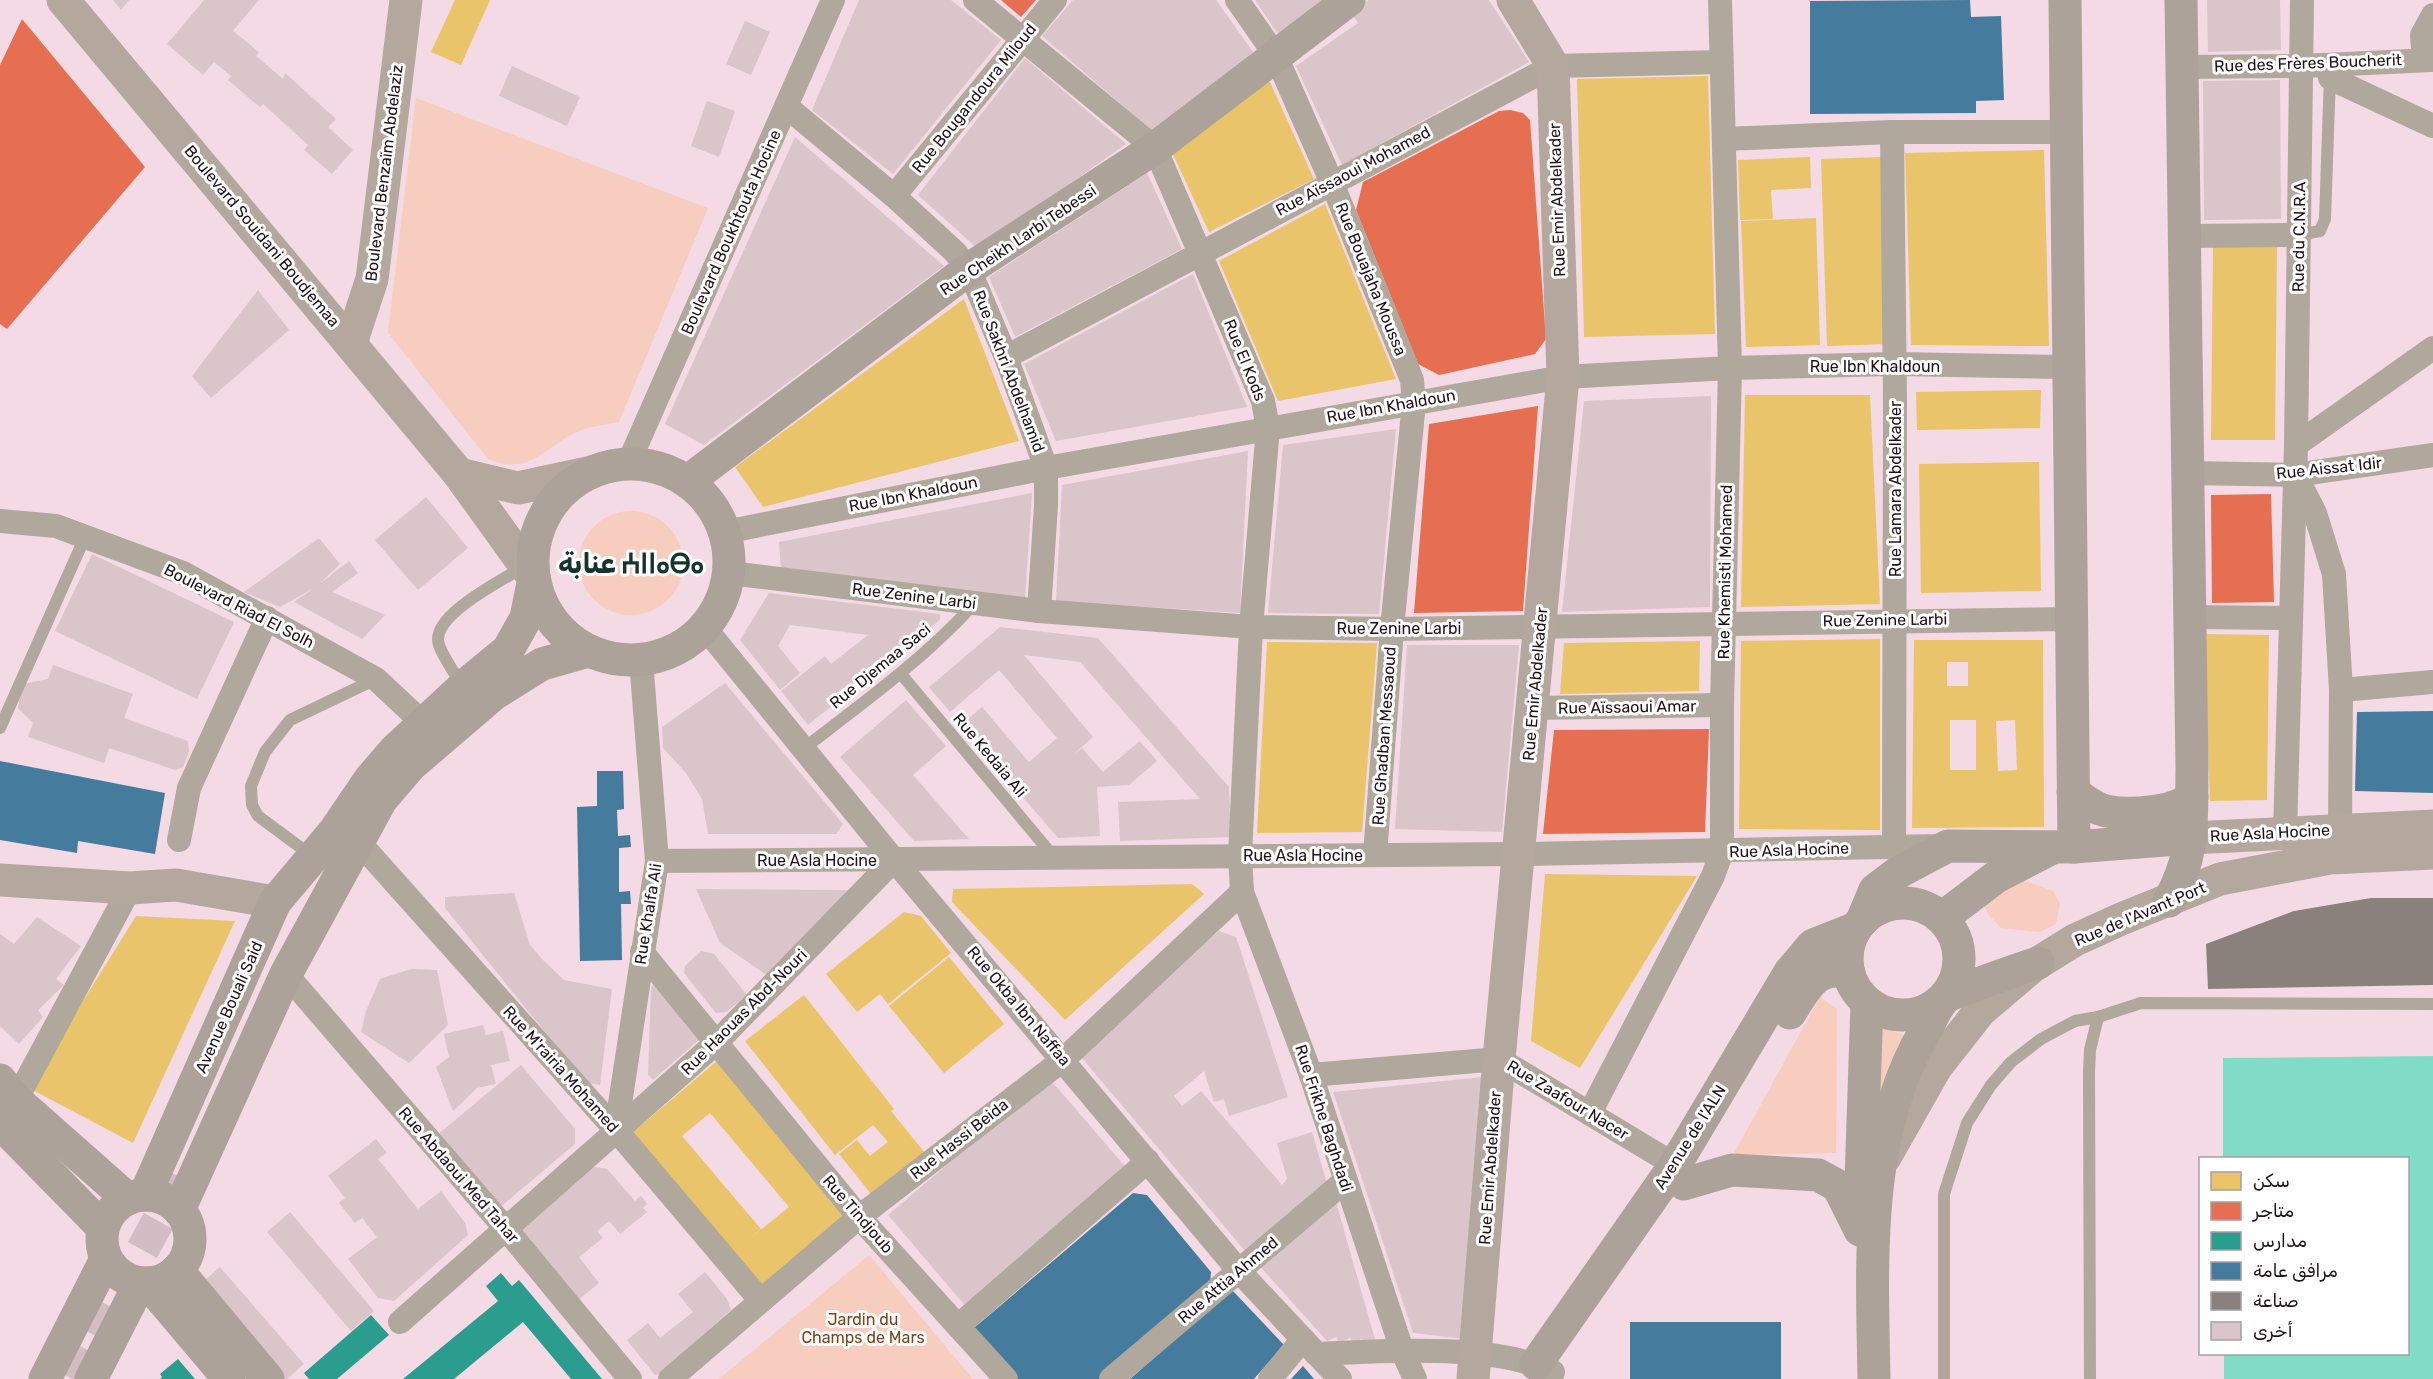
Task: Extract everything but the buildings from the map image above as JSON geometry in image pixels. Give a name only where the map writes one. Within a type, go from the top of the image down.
[{"type":"main road","name":"Rue Cheikh Larbi Tebessi","points":[[688,481],[969,269],[1155,148],[1349,0]]},
{"type":"main road","points":[[1942,918],[1996,877],[2062,847],[2073,792],[2064,132],[2065,0]]},
{"type":"main road","points":[[2169,901],[2186,867],[2191,838],[2192,797],[2181,0]]},
{"type":"main road","points":[[628,464],[649,465],[669,471],[688,481],[717,512],[725,532],[729,552],[729,573],[722,603],[705,628],[665,655],[641,660],[614,659],[588,651],[562,633],[543,608],[529,572],[543,517],[562,492],[588,474],[628,464]]},
{"type":"main road","name":"Avenue Bouali Said","points":[[238,1059],[346,836],[370,779],[423,723],[508,650],[526,618],[529,572]]},
{"type":"main road","name":"Avenue Bouali Said","points":[[136,1197],[168,1143],[275,902],[313,857],[346,836],[404,774],[469,713],[542,663],[588,651]]},
{"type":"main road","points":[[2073,792],[2091,805],[2107,811],[2163,812],[2175,809],[2192,797]]},
{"type":"main road","name":"Rue Asla Hocine","points":[[1813,945],[1875,890],[1899,872],[1948,846],[2062,847],[2191,838]]},
{"type":"main road","points":[[1875,890],[1849,942],[1847,958],[1849,974],[1859,994],[1881,1011],[1907,1015],[1931,1008],[1945,998],[2038,963]]},
{"type":"main road","points":[[1859,925],[1876,910],[1892,904],[1910,903],[1927,908],[1942,918],[1953,932],[1959,948],[1959,966],[1955,983],[1913,1052],[1892,1111],[1880,1166],[1873,1281],[1874,1379]]},
{"type":"main road","name":"Avenue de l'ALN","points":[[1679,1174],[1790,972],[1813,945],[1859,925]]},
{"type":"main road","name":"Avenue Bouali Said","points":[[179,1210],[282,966]]},
{"type":"main road","name":"Avenue de l'ALN","points":[[1546,1371],[1809,983],[1829,970],[1849,974]]},
{"type":"main road","points":[[1859,1379],[1860,1230],[1867,1002]]},
{"type":"main road","points":[[6,1101],[136,1197]]},
{"type":"main road","points":[[6,1101],[105,1243],[120,1275],[155,1278],[268,1379]]},
{"type":"main road","points":[[80,1156],[130,1167],[144,1163],[168,1143]]},
{"type":"main road","points":[[1679,1174],[1732,1170],[1826,1177],[1838,1186],[1860,1230]]},
{"type":"main road","points":[[45,1379],[105,1243],[117,1206],[136,1197],[158,1197],[179,1210],[185,1219],[190,1240],[184,1261],[155,1278],[91,1379]]},
{"type":"main road","points":[[155,1278],[229,1379]]},
{"type":"street","name":"Boulevard Souidani Boudjemaa","points":[[63,0],[459,474],[529,572]]},
{"type":"street","name":"Boulevard Benzaïm Abdelaziz","points":[[351,343],[372,279],[406,0]]},
{"type":"street","name":"Boulevard Boukhtouta Hocine","points":[[628,464],[833,0]]},
{"type":"street","name":"Rue El Kods","points":[[975,0],[1155,148],[1263,401],[1268,428],[1251,627],[1240,855]]},
{"type":"street","name":"Rue Bougandoura Miloud","points":[[894,196],[1055,0]]},
{"type":"street","name":"Rue Bouajaha Moussa","points":[[1237,0],[1276,56],[1332,183],[1412,380],[1414,402]]},
{"type":"street","points":[[1512,0],[1553,66]]},
{"type":"street","name":"Rue Khemisti Mohamed","points":[[1590,1113],[1713,876],[1722,851],[1722,705],[1730,368],[1720,0]]},
{"type":"street","name":"Rue du C.N.R.A","points":[[2285,833],[2296,446],[2302,0]]},
{"type":"street","points":[[2428,60],[2422,35],[2433,15]]},
{"type":"street","name":"Rue des Frères Boucherit","points":[[2182,67],[2301,66],[2330,71],[2428,60]]},
{"type":"street","name":"Rue Aïssaoui Mohamed","points":[[1006,357],[1200,251],[1553,66],[1721,62]]},
{"type":"street","name":"Rue Emir Abdelkader","points":[[1475,1367],[1499,1059],[1563,377],[1553,66]]},
{"type":"street","points":[[2330,71],[2433,126]]},
{"type":"street","name":"Rue Sakhri Abdelhamid","points":[[787,107],[894,196],[954,251],[969,269],[1006,357],[1046,468],[1046,506],[1039,611]]},
{"type":"street","points":[[1724,139],[1892,132],[2064,132]]},
{"type":"street","name":"Rue Lamara Abdelkader","points":[[1892,132],[1895,364],[1894,847]]},
{"type":"street","points":[[2186,236],[2298,235]]},
{"type":"street","points":[[2296,446],[2433,348]]},
{"type":"street","name":"Rue Ibn Khaldoun","points":[[725,532],[1046,468],[1563,377],[1730,368],[1895,364],[2067,367]]},
{"type":"street","name":"Rue Ghadban Messaoud","points":[[1374,855],[1392,629],[1414,402]]},
{"type":"street","name":"Rue Aissat Idir","points":[[2189,474],[2295,474],[2433,455]]},
{"type":"street","points":[[459,474],[518,488],[588,474]]},
{"type":"street","points":[[2295,474],[2315,513],[2334,574],[2341,690],[2340,829],[2433,826]]},
{"type":"street","name":"Boulevard Riad El Solh","points":[[0,521],[56,526],[183,573],[376,679],[423,723]]},
{"type":"street","name":"Rue Zenine Larbi","points":[[729,573],[1039,611],[1251,627],[1392,629],[1724,622],[2071,619]]},
{"type":"street","points":[[2190,617],[2290,618]]},
{"type":"street","points":[[179,840],[189,788],[267,618]]},
{"type":"street","name":"Rue Okba Ibn Naffaa","points":[[705,628],[894,860],[1064,1059],[1239,1271],[1340,1379]]},
{"type":"street","name":"Rue Khalfa Ali","points":[[616,1130],[657,861],[641,660]]},
{"type":"street","points":[[2341,690],[2433,682]]},
{"type":"street","name":"Rue Aïssaoui Amar","points":[[1533,708],[1722,705]]},
{"type":"street","name":"Rue Asla Hocine","points":[[2191,838],[2340,829]]},
{"type":"street","name":"Rue M'rairia Mohamed","points":[[346,836],[616,1130],[761,1301]]},
{"type":"street","name":"Rue Asla Hocine","points":[[657,861],[1520,854],[1948,846]]},
{"type":"street","name":"Rue de l'Avant Port","points":[[1880,1166],[1936,1067],[1980,1011],[2038,963],[2075,940],[2220,879],[2330,858],[2433,853]]},
{"type":"street","name":"Rue Frikhe Baghdadi","points":[[1240,855],[1242,892],[1311,1075],[1402,1350],[1415,1379]]},
{"type":"street","name":"Rue Haouas Abd-Nouri","points":[[400,1322],[716,1043],[894,860]]},
{"type":"street","points":[[0,880],[130,888],[176,885],[275,902]]},
{"type":"street","points":[[6,1101],[130,888]]},
{"type":"street","name":"Rue Hassi Beida","points":[[670,1379],[859,1217],[1064,1059],[1242,892]]},
{"type":"street","name":"Rue Tindjoub","points":[[642,952],[859,1217],[1005,1379]]},
{"type":"street","name":"Rue Abdaoui Med Tahar","points":[[282,966],[506,1229],[630,1379]]},
{"type":"street","name":"Rue Zaafour Nacer","points":[[1311,1075],[1499,1059],[1590,1113],[1679,1174]]},
{"type":"street","points":[[958,1326],[1148,1161]]},
{"type":"street","name":"Rue Attia Ahmed","points":[[1111,1379],[1345,1180]]},
{"type":"street","points":[[1270,1379],[1310,1347],[1402,1350],[1475,1367],[1546,1371]]},
{"type":"lane","points":[[2298,235],[2320,231],[2325,219],[2330,71]]},
{"type":"lane","points":[[0,728],[85,537]]},
{"type":"lane","points":[[463,687],[439,644],[439,630],[448,616],[529,572]]},
{"type":"lane","name":"Rue Djemaa Saci","points":[[803,749],[900,674],[954,626],[974,604]]},
{"type":"lane","name":"Rue Kedaia Ali","points":[[900,674],[1054,857]]},
{"type":"lane","points":[[313,857],[258,816],[252,805],[251,786],[265,752],[290,720],[376,679]]},
{"type":"lane","points":[[1944,1379],[1944,1194],[1967,1124],[1991,1084],[2011,1062],[2041,1039],[2075,1021],[2098,1017],[2140,1003],[2433,1004]]},
{"type":"lane","points":[[2090,1379],[2089,1072],[2090,1050],[2098,1017]]},
{"type":"green space","points":[[416,98],[708,208],[619,422],[577,432],[536,458],[525,462],[502,464],[488,459],[388,333]]},
{"type":"green space","points":[[631,511],[651,515],[668,526],[679,543],[683,563],[679,583],[668,600],[651,611],[631,615],[611,611],[594,600],[583,583],[579,563],[583,543],[594,526],[611,515]]},
{"type":"green space","points":[[2023,880],[2053,891],[2060,904],[2056,924],[2040,932],[2001,928],[1988,914],[1981,899]]},
{"type":"green space","points":[[1820,997],[1837,1009],[1836,1153],[1733,1155]]},
{"type":"green space","points":[[1881,1027],[1911,1037],[1880,1111]]},
{"type":"green space","name":"Jardin du Champs de Mars","points":[[869,1255],[973,1379],[719,1379]]},
{"type":"shaded area","points":[[2433,1056],[2433,1379],[2224,1379],[2224,1355],[2409,1355],[2409,1157],[2223,1157],[2223,1058]]},
{"type":"tunnel","points":[[72,1379],[185,1172]]},
{"type":"district","name":"عنابة ⵄⵏⵏⴰⴱⴰ","points":[[631,563]]}]
